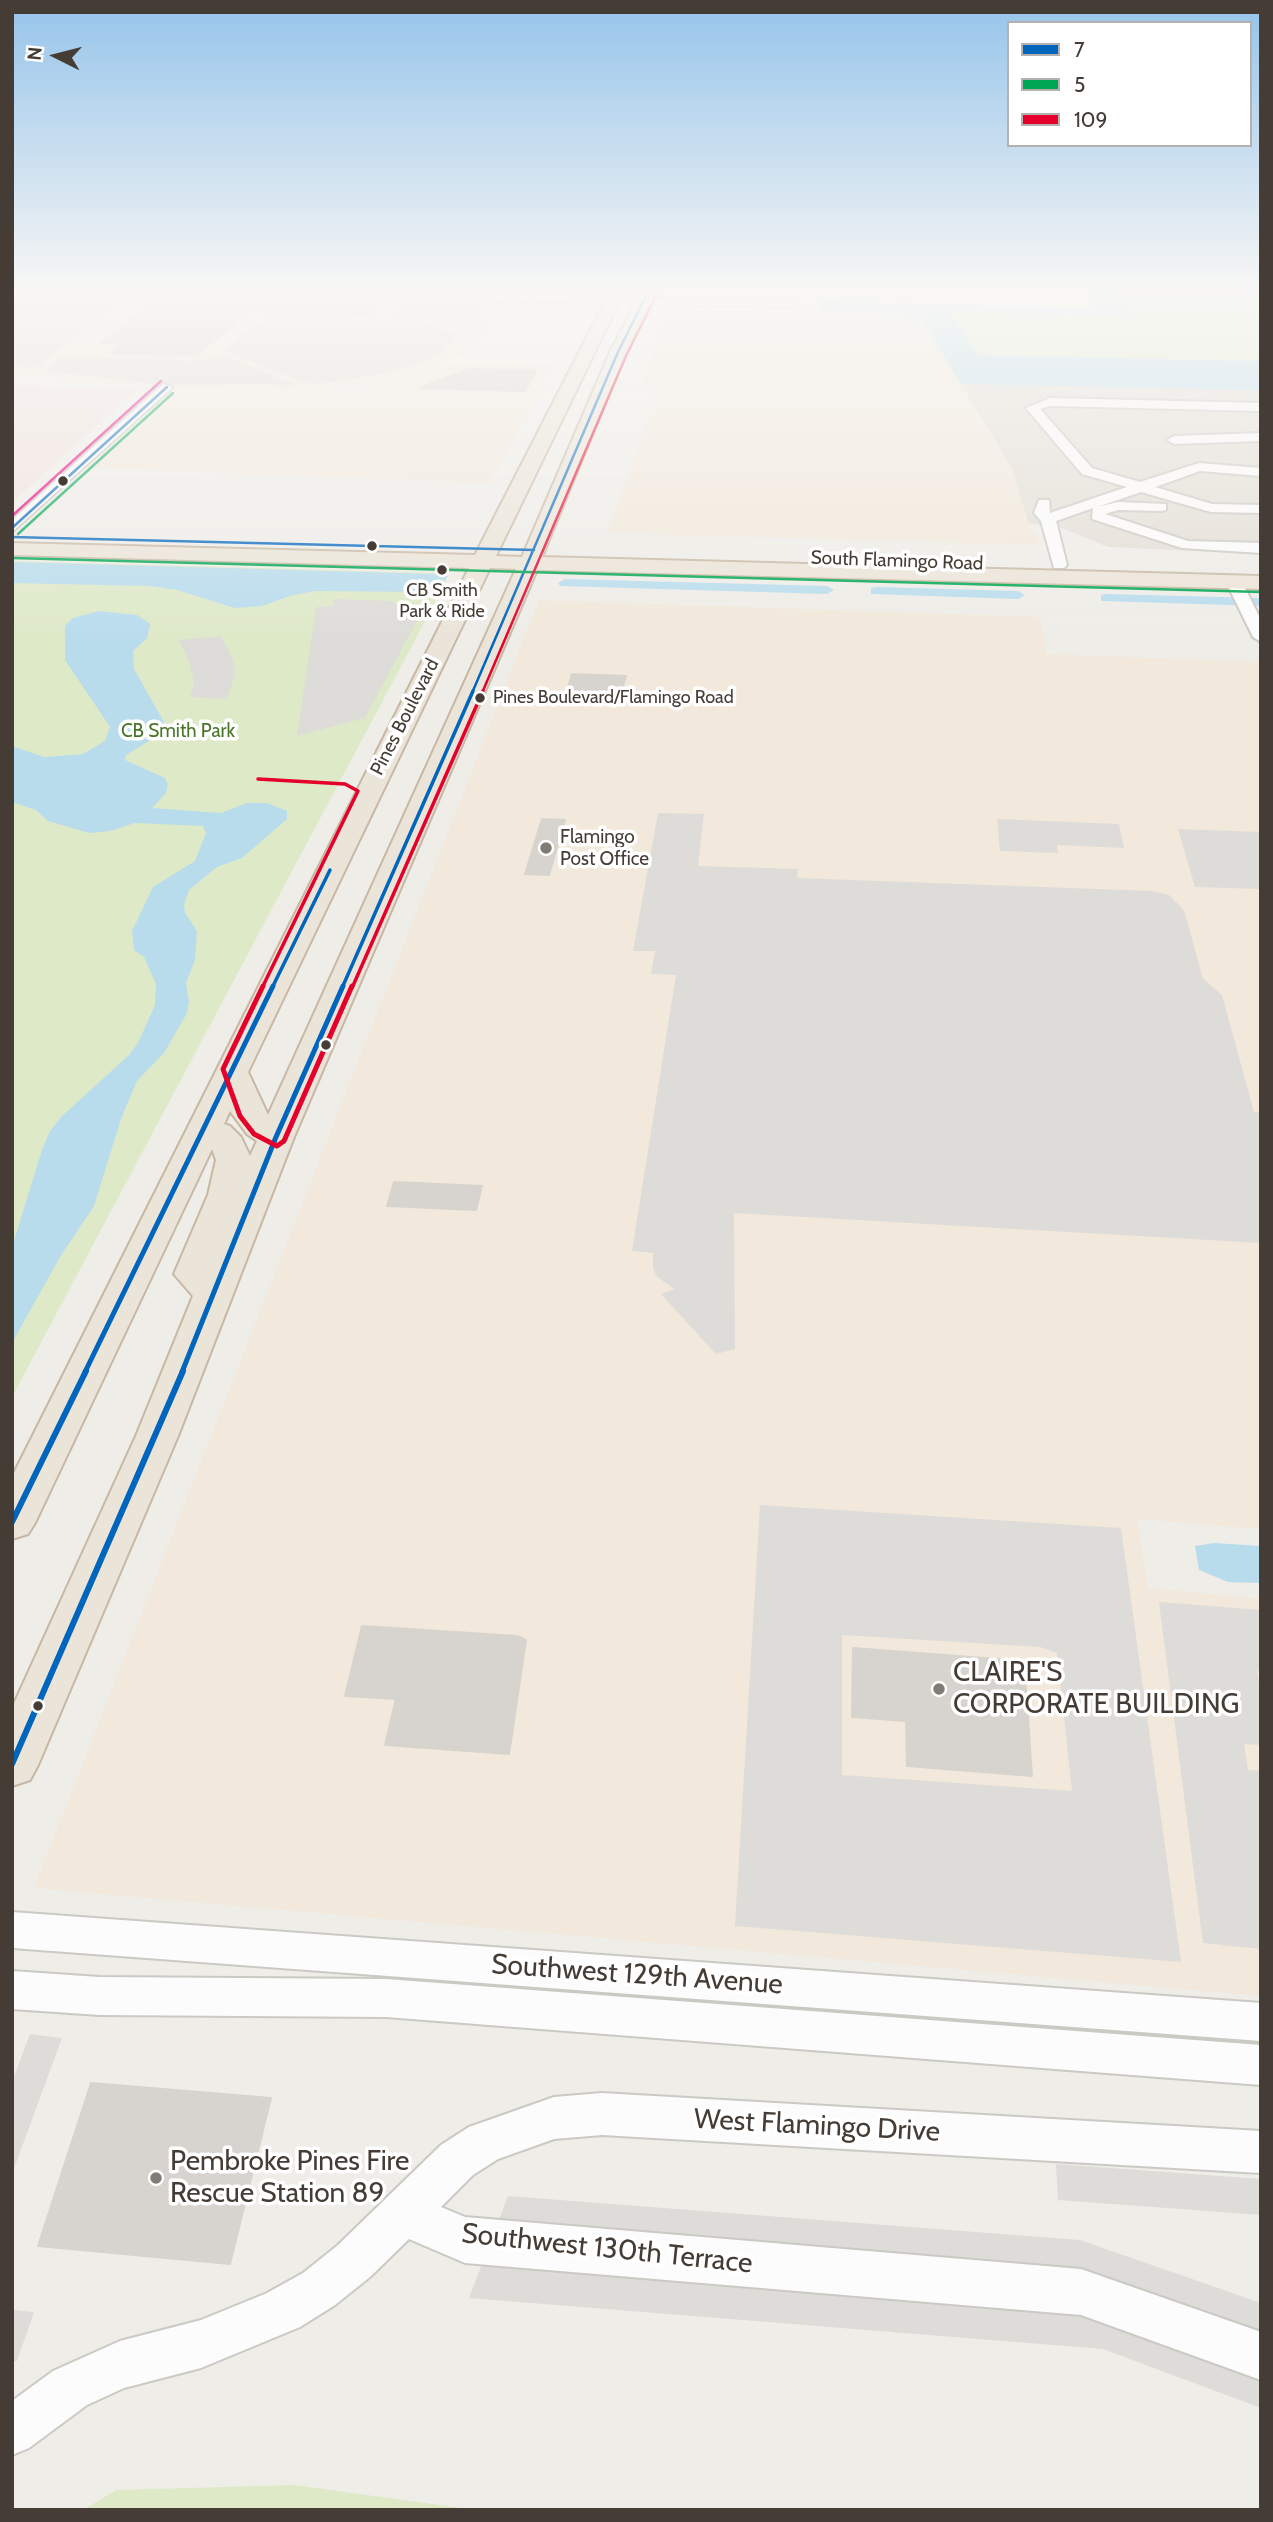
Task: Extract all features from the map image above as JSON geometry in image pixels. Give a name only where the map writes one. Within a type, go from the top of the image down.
[{"type":"highway","name":"Pines Boulevard","points":[[12,1523],[231,1071],[560,408]]},
{"type":"highway","points":[[12,1765],[157,1436],[276,1137],[597,408]]},
{"type":"highway","points":[[12,537],[486,556]]},
{"type":"highway","points":[[12,549],[532,557]]},
{"type":"highway","name":"South Flamingo Road","points":[[532,557],[1261,570]]},
{"type":"highway","name":"South Flamingo Road","points":[[532,557],[851,572],[1241,596],[1261,583]]},
{"type":"highway","points":[[851,572],[895,568],[1036,572],[1059,565]]},
{"type":"highway","points":[[380,768],[405,782],[418,811]]},
{"type":"highway","points":[[231,1071],[247,1111],[259,1127],[276,1137]]},
{"type":"highway","points":[[203,1129],[218,1133],[228,1145],[234,1160],[226,1195],[193,1274],[215,1295]]},
{"type":"street","points":[[12,510],[126,408]]},
{"type":"street","points":[[12,528],[144,408]]},
{"type":"street","points":[[1032,408],[1087,471],[1133,487],[1211,508],[1261,509]]},
{"type":"street","points":[[108,441],[106,433],[122,412]]},
{"type":"street","points":[[1199,467],[1174,440],[1261,437]]},
{"type":"street","points":[[1048,519],[1133,487],[1199,467],[1261,472]]},
{"type":"street","points":[[1059,565],[1048,519],[1041,513],[1044,502],[1133,487]]},
{"type":"street","points":[[1184,501],[1155,507],[1118,506],[1098,512],[1097,516],[1187,545],[1261,548]]},
{"type":"street","points":[[1241,596],[1261,637]]},
{"type":"street","name":"Southwest 129th Avenue","points":[[12,1930],[202,1947],[663,1976],[1261,2022]]},
{"type":"street","name":"Southwest 129th Avenue","points":[[12,1990],[99,1996],[386,1997],[659,2021],[1261,2065]]},
{"type":"street","name":"West Flamingo Drive","points":[[403,2210],[457,2160],[485,2142],[554,2118],[602,2114],[1261,2152]]},
{"type":"street","points":[[12,2431],[71,2388],[120,2365],[201,2344],[283,2310],[319,2289],[354,2261],[403,2210]]},
{"type":"street","name":"Southwest 130th Terrace","points":[[403,2210],[418,2220],[465,2240],[1081,2292],[1261,2356]]},
{"type":"shaded area","points":[[12,408],[117,408],[12,502]]},
{"type":"shaded area","points":[[158,408],[531,408],[490,483],[94,468]]},
{"type":"shaded area","points":[[652,408],[975,408],[1012,469],[1028,523],[1041,545],[607,533]]},
{"type":"shaded area","points":[[975,408],[1261,408],[1261,554],[1108,547],[1064,529],[1028,523],[1012,469]]},
{"type":"shaded area","points":[[333,599],[391,601],[409,614],[420,615],[365,718],[297,736],[316,607],[333,606]]},
{"type":"shaded area","points":[[539,600],[1040,617],[1046,654],[1261,662],[1261,1529],[1137,1519],[1148,1588],[1261,1599],[1261,1996],[34,1888]]},
{"type":"shaded area","name":"CB Smith Park","points":[[221,636],[233,660],[235,674],[227,699],[190,697],[194,682],[189,661],[179,640]]},
{"type":"shaded area","points":[[658,813],[704,814],[698,866],[798,869],[797,878],[1152,891],[1169,895],[1184,910],[1203,979],[1222,995],[1254,1112],[1261,1112],[1261,1243],[734,1213],[735,1349],[716,1354],[661,1294],[675,1289],[657,1277],[653,1268],[653,1253],[632,1251],[676,975],[651,974],[655,951],[633,951]]},
{"type":"shaded area","points":[[997,819],[1119,824],[1124,848],[1057,845],[1058,853],[1000,851]]},
{"type":"shaded area","points":[[1178,829],[1261,832],[1261,889],[1195,887]]},
{"type":"shaded area","points":[[760,1505],[1121,1528],[1181,1962],[735,1926]],"holes":[[[842,1635],[1040,1647],[1057,1653],[1072,1791],[842,1775]]]},
{"type":"shaded area","points":[[1159,1602],[1261,1610],[1261,1671],[1257,1671],[1261,1692],[1261,1745],[1244,1744],[1248,1770],[1261,1771],[1261,1949],[1203,1943]]},
{"type":"shaded area","points":[[30,2034],[62,2038],[12,2174],[12,2082]]},
{"type":"shaded area","points":[[1056,2164],[1261,2179],[1261,2215],[1058,2200]]},
{"type":"shaded area","points":[[508,2196],[1080,2240],[1261,2303],[1261,2408],[1103,2349],[469,2298]]},
{"type":"shaded area","points":[[12,2310],[34,2312],[17,2361],[12,2361]]},
{"type":"green space","name":"CB Smith Park","points":[[12,561],[440,573],[447,580],[12,1397]]},
{"type":"green space","points":[[294,2485],[476,2510],[83,2510],[116,2490]]},
{"type":"water","points":[[12,562],[448,576],[441,586],[432,592],[314,591],[262,606],[235,608],[177,590],[150,586],[12,583]]},
{"type":"water","points":[[99,611],[137,615],[150,624],[147,638],[133,651],[134,669],[168,729],[126,755],[125,760],[165,778],[168,784],[166,793],[152,808],[221,813],[247,803],[267,803],[287,811],[287,819],[242,858],[217,867],[189,890],[184,905],[185,913],[197,931],[195,960],[186,983],[189,1001],[187,1013],[164,1053],[137,1081],[121,1119],[94,1206],[60,1257],[12,1343],[12,1247],[42,1150],[50,1131],[61,1117],[129,1055],[138,1043],[155,1005],[156,984],[144,957],[134,950],[132,931],[153,887],[195,861],[206,833],[203,826],[135,823],[110,831],[89,833],[48,821],[36,810],[12,802],[12,746],[44,757],[83,754],[105,741],[110,727],[65,660],[65,626],[73,618]]},
{"type":"water","points":[[1214,1543],[1261,1546],[1261,1583],[1228,1582],[1199,1570],[1195,1546]]},
{"type":"building","points":[[572,674],[626,676],[621,693],[567,691]]},
{"type":"building","points":[[542,819],[565,820],[549,875],[525,874]]},
{"type":"building","points":[[394,1182],[482,1186],[476,1210],[387,1206]]},
{"type":"building","points":[[362,1626],[517,1636],[526,1640],[509,1754],[385,1745],[396,1699],[345,1696]]},
{"type":"building","name":"CLAIRE'S CORPORATE BUILDING","points":[[853,1648],[1024,1661],[1032,1776],[907,1766],[906,1721],[852,1717]]},
{"type":"building","name":"Pembroke Pines Fire Rescue Station 89","points":[[91,2083],[271,2098],[230,2264],[38,2246]]},
{"type":"waterway","points":[[565,583],[827,590]]},
{"type":"waterway","points":[[876,591],[1018,595]]},
{"type":"waterway","points":[[1106,598],[1261,602]]},
{"type":"transit line","points":[[12,516],[132,408]]},
{"type":"transit line","name":"7","points":[[12,528],[144,408]]},
{"type":"transit line","name":"5","points":[[18,534],[157,408]]},
{"type":"transit line","name":"7","points":[[12,1764],[157,1436],[276,1137],[529,564],[595,408]]},
{"type":"transit line","name":"109","points":[[258,779],[345,784],[358,791],[223,1069],[240,1116],[254,1134],[277,1146],[284,1141],[537,568],[604,408]]},
{"type":"transit line","name":"7","points":[[12,537],[534,550]]},
{"type":"transit line","name":"5","points":[[12,558],[1261,592]]},
{"type":"transit line","name":"7","points":[[12,1522],[330,870]]},
{"type":"place","name":"CB Smith Park & Ride","points":[[442,570]]},
{"type":"place","name":"Pines Boulevard/Flamingo Road","points":[[480,698]]},
{"type":"place","name":"Flamingo Post Office","points":[[546,848]]},
{"type":"place","name":"CLAIRE'S CORPORATE BUILDING","points":[[939,1689]]},
{"type":"place","name":"Pembroke Pines Fire Rescue Station 89","points":[[156,2178]]}]
